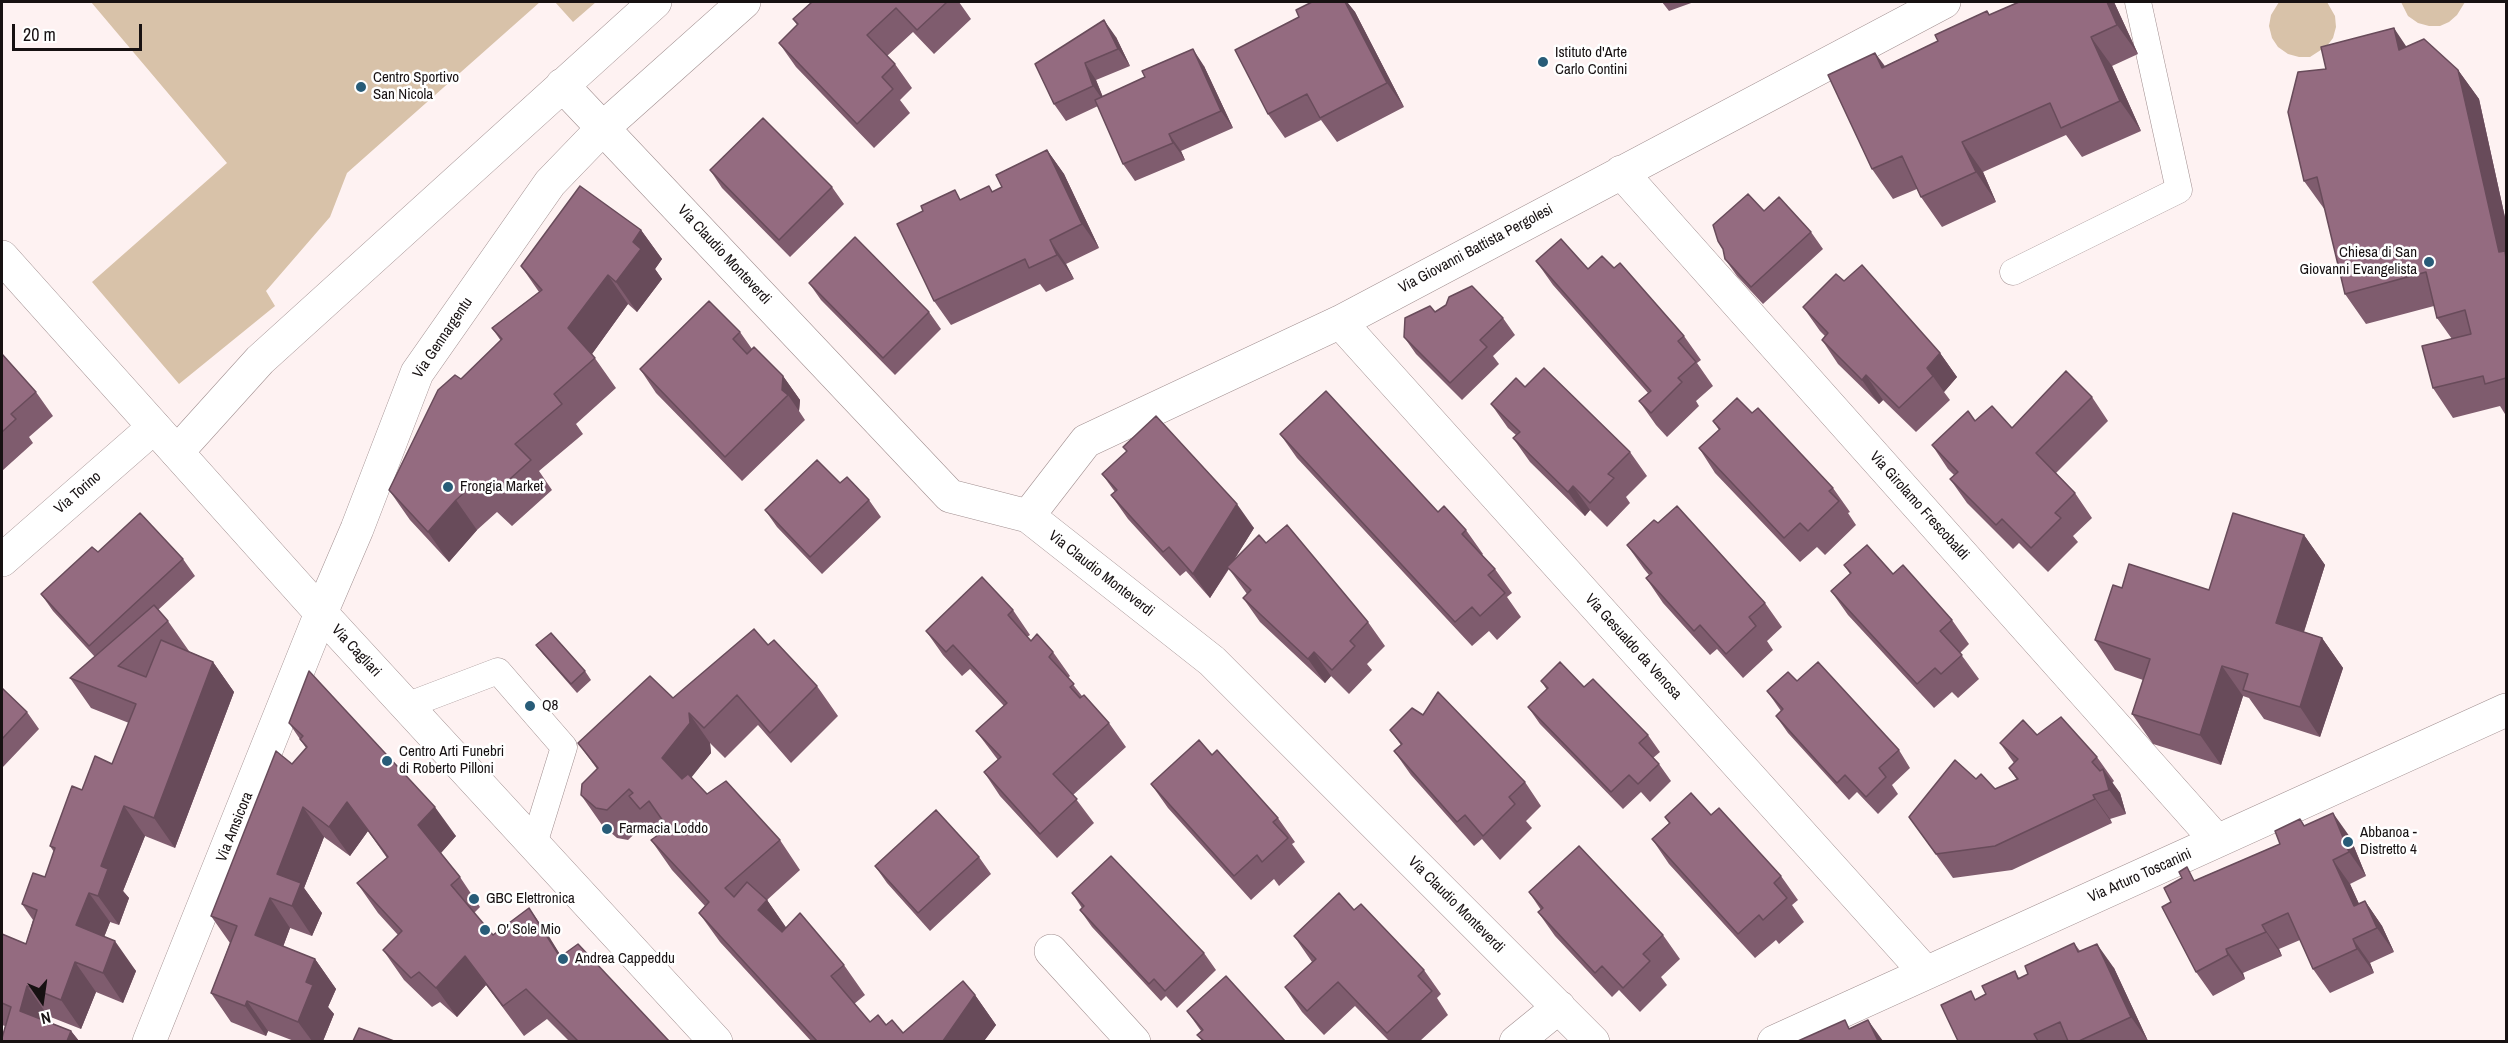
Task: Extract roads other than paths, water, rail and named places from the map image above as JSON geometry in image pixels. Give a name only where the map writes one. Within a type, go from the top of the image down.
[{"type":"street","points":[[177,452],[260,360],[655,2]]},
{"type":"street","name":"Via Gennargentu","points":[[321,613],[357,529],[417,373],[550,183],[604,128],[744,2]]},
{"type":"street","name":"Via Giovanni Battista Pergolesi","points":[[1028,516],[1086,441],[1340,322],[1944,2]]},
{"type":"street","points":[[562,85],[604,128]]},
{"type":"street","name":"Via Claudio Monteverdi","points":[[604,128],[950,496],[1028,516],[1212,661],[1593,1041]]},
{"type":"street","name":"Via Girolamo Frescobaldi","points":[[1621,172],[2217,841]]},
{"type":"street","name":"Via Cagliari","points":[[2,256],[321,613],[716,1041]]},
{"type":"street","name":"Via Gesualdo da Venosa","points":[[1340,322],[1926,973]]},
{"type":"street","name":"Via Torino","points":[[2,560],[154,427]]},
{"type":"street","name":"Via Amsicora","points":[[149,1041],[321,613]]},
{"type":"street","name":"Via Arturo Toscanini","points":[[1774,1041],[2506,710]]},
{"type":"street","points":[[1051,951],[1134,1041]]},
{"type":"street","points":[[1516,1041],[1559,1007]]},
{"type":"lane","points":[[2013,272],[2179,190],[2138,2]]},
{"type":"lane","points":[[406,706],[498,671],[564,747],[534,844]]},
{"type":"place","name":"Istituto d'Arte Carlo Contini","points":[[1543,62]]},
{"type":"place","name":"Centro Sportivo San Nicola","points":[[361,87]]},
{"type":"place","name":"Chiesa di San Giovanni Evangelista","points":[[2429,262]]},
{"type":"place","name":"Frongia Market","points":[[448,487]]},
{"type":"place","name":"Q8","points":[[530,706]]},
{"type":"place","name":"Centro Arti Funebri di Roberto Pilloni","points":[[387,761]]},
{"type":"place","name":"Farmacia Loddo","points":[[607,829]]},
{"type":"place","name":"Abbanoa - Distretto 4","points":[[2348,842]]},
{"type":"place","name":"GBC Elettronica","points":[[474,899]]},
{"type":"place","name":"O' Sole Mio","points":[[485,930]]},
{"type":"place","name":"Andrea Cappeddu","points":[[563,959]]}]
